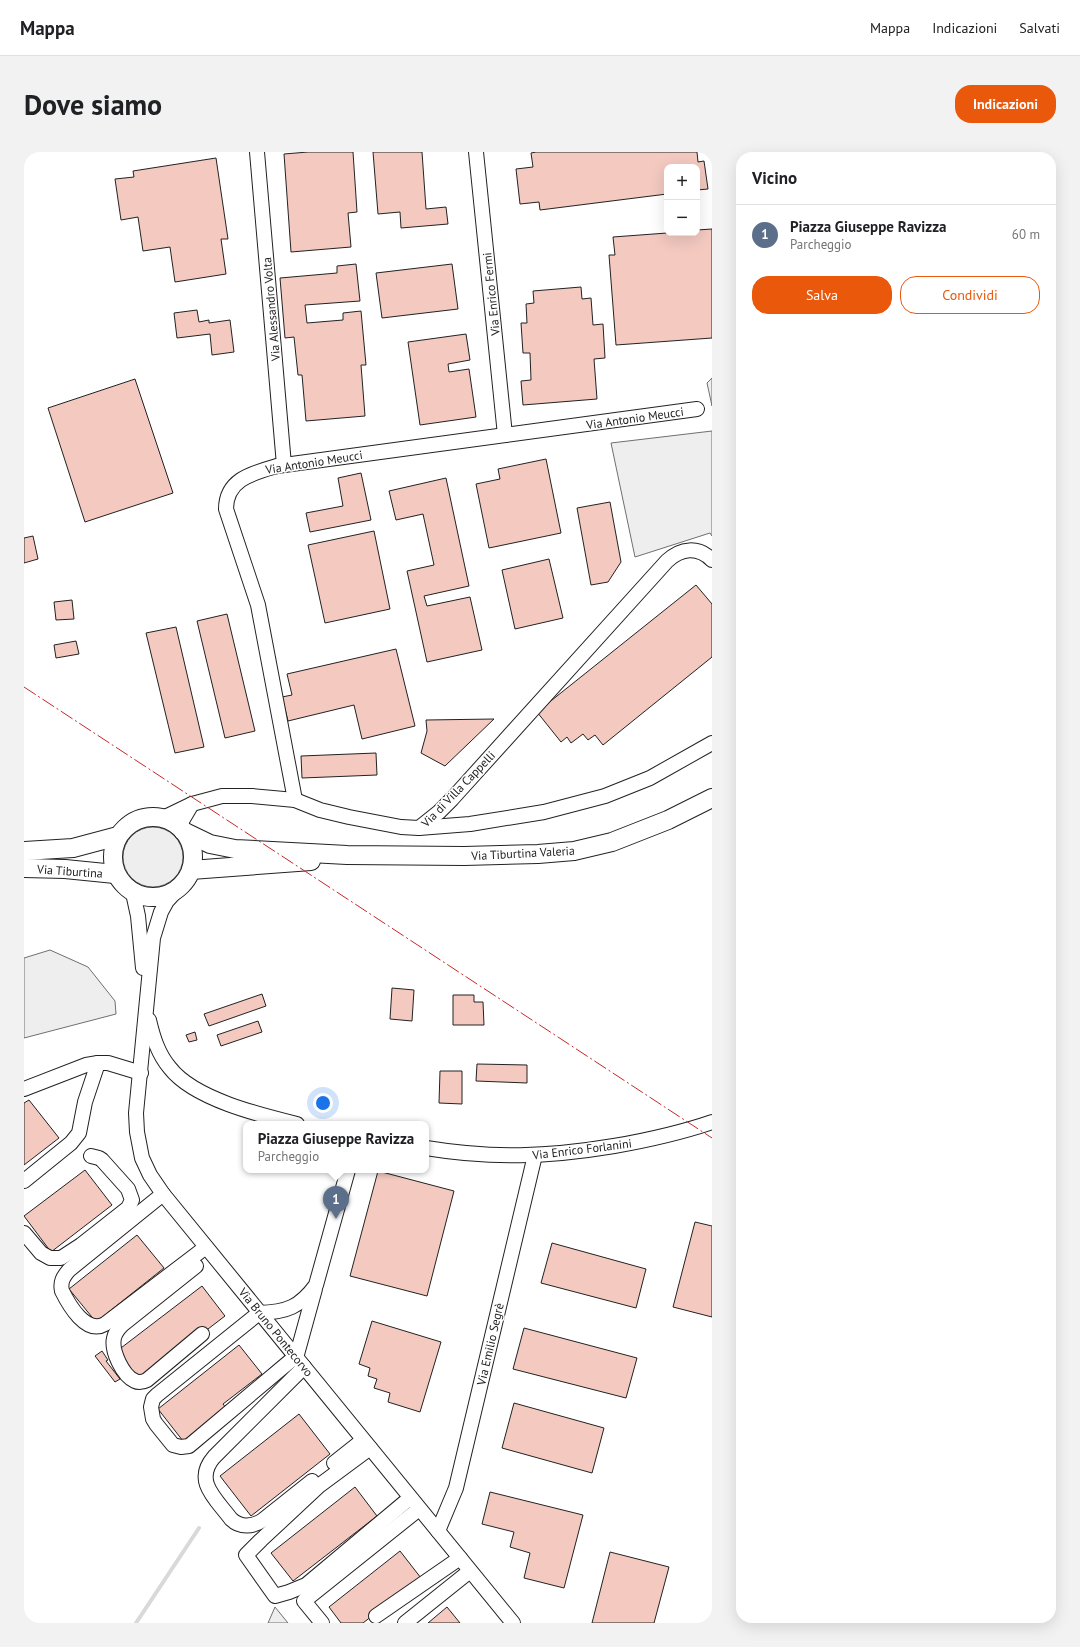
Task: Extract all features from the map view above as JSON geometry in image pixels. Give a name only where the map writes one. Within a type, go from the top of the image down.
[{"type":"main road","name":"Via Tiburtina Valeria","points":[[181,828],[210,844],[235,849],[347,855],[464,856],[538,854],[574,851],[599,846],[639,832],[712,798]]},
{"type":"main road","name":"Via Tiburtina","points":[[178,889],[168,895],[156,898],[144,897],[133,893],[122,885],[115,874],[112,862],[113,849],[118,836],[126,826],[137,820],[150,817],[163,818],[181,828]]},
{"type":"main road","points":[[178,889],[186,880],[191,870],[193,860],[189,839],[181,828]]},
{"type":"main road","name":"Via Tiburtina","points":[[24,851],[73,848],[118,836]]},
{"type":"main road","name":"Via Tiburtina Valeria","points":[[191,870],[290,864],[347,855]]},
{"type":"main road","name":"Via Tiburtina","points":[[24,868],[65,869],[115,874]]},
{"type":"street","name":"Via Alessandro Volta","points":[[257,152],[284,465]]},
{"type":"street","name":"Via Enrico Fermi","points":[[476,152],[505,435]]},
{"type":"street","name":"Via Antonio Meucci","points":[[295,800],[258,605],[226,509],[226,500],[229,490],[249,475],[284,465],[697,409]]},
{"type":"street","name":"Via di Villa Cappelli","points":[[418,828],[433,817],[452,799],[667,561],[677,553],[688,550],[703,552],[712,560]]},
{"type":"street","name":"Via di Villa Cappelli","points":[[418,828],[470,824],[509,818],[549,811],[593,800],[618,792],[650,778],[712,743]]},
{"type":"street","points":[[163,818],[192,804],[212,798],[235,796],[295,800],[320,810],[349,817],[393,826],[418,828]]},
{"type":"street","points":[[181,828],[192,804]]},
{"type":"street","name":"Via Bruno Pontecorvo","points":[[178,889],[167,901],[157,922],[150,959],[141,1073],[136,1113],[140,1150],[150,1175],[163,1194],[460,1558],[507,1621]]},
{"type":"street","name":"Via Bruno Pontecorvo","points":[[133,893],[138,916],[147,1005]]},
{"type":"street","points":[[147,1005],[150,1023],[158,1049],[170,1068],[185,1083],[228,1103],[287,1121]]},
{"type":"street","points":[[24,1089],[86,1065],[98,1063],[108,1064],[141,1073]]},
{"type":"street","points":[[24,1180],[72,1143],[79,1133],[85,1102],[98,1063]]},
{"type":"street","name":"Via Enrico Forlanini","points":[[429,1148],[477,1155],[535,1155],[573,1152],[633,1143],[677,1133],[712,1122]]},
{"type":"street","name":"Via Emilio Segrè","points":[[438,1531],[456,1488],[535,1155]]},
{"type":"street","points":[[24,1233],[41,1253],[50,1258],[61,1258],[128,1208],[132,1200],[128,1189],[102,1160],[91,1156]]},
{"type":"street","points":[[347,1173],[316,1285],[299,1361],[214,1457],[208,1465],[205,1478],[207,1486],[230,1519],[235,1523],[250,1525],[259,1523],[367,1444]]},
{"type":"street","points":[[163,1194],[69,1270],[62,1278],[62,1291],[84,1322],[93,1327],[105,1324],[209,1250]]},
{"type":"street","points":[[202,1334],[147,1380],[142,1382],[134,1381],[131,1378],[120,1364],[114,1348],[114,1338],[122,1325],[209,1250]]},
{"type":"street","points":[[299,1361],[193,1444],[188,1446],[181,1447],[173,1445],[153,1419],[151,1408],[153,1399],[260,1313],[276,1312],[288,1309],[306,1298],[316,1285]]},
{"type":"street","points":[[367,1444],[320,1485],[246,1555],[275,1596],[306,1585],[410,1498]]},
{"type":"street","points":[[322,1623],[304,1601],[420,1509]]},
{"type":"street","points":[[376,1616],[460,1558]]},
{"type":"street","points":[[405,1623],[470,1571]]},
{"type":"shaded area","points":[[712,378],[712,406],[707,383]]},
{"type":"shaded area","points":[[712,431],[712,536],[710,533],[635,557],[611,443]]},
{"type":"shaded area","points":[[153,827],[169,832],[174,836],[178,841],[183,857],[178,873],[174,878],[169,882],[153,887],[137,882],[132,878],[128,873],[123,857],[128,841],[132,836],[137,832]]},
{"type":"shaded area","points":[[50,950],[88,967],[115,1001],[116,1014],[24,1038],[24,958]]},
{"type":"shaded area","points":[[275,1607],[288,1623],[268,1623]]},
{"type":"building","points":[[308,152],[353,152],[357,212],[348,213],[351,247],[291,252],[284,154]]},
{"type":"building","points":[[373,152],[422,152],[426,209],[446,207],[448,224],[401,228],[400,212],[378,214]]},
{"type":"building","points":[[697,152],[698,162],[704,161],[708,189],[700,190],[700,164],[664,164],[664,194],[540,210],[539,202],[520,204],[516,169],[533,167],[531,153]]},
{"type":"building","points":[[216,158],[228,239],[221,239],[226,274],[175,282],[170,247],[143,251],[138,217],[121,220],[115,179],[134,177],[133,171]]},
{"type":"building","points":[[712,229],[712,338],[616,345],[609,255],[615,255],[613,237],[664,233],[664,236],[700,236],[700,230]]},
{"type":"building","points":[[356,264],[360,301],[305,305],[307,323],[343,320],[343,313],[361,311],[366,365],[361,365],[365,416],[306,421],[302,375],[298,375],[294,337],[285,338],[280,278],[337,273],[337,266]]},
{"type":"building","points":[[452,264],[458,309],[382,318],[376,273]]},
{"type":"building","points":[[581,287],[582,299],[591,298],[593,325],[603,324],[605,358],[594,359],[597,399],[523,405],[521,381],[531,380],[530,353],[523,353],[521,323],[527,323],[526,304],[534,303],[533,291]]},
{"type":"building","points":[[197,310],[199,322],[209,320],[209,323],[230,320],[234,352],[212,355],[210,334],[177,338],[174,313]]},
{"type":"building","points":[[466,334],[470,360],[448,364],[449,372],[469,369],[476,417],[420,425],[408,342]]},
{"type":"building","points":[[135,379],[173,493],[85,522],[48,408]]},
{"type":"building","points":[[546,459],[561,533],[489,548],[476,484],[500,479],[498,469]]},
{"type":"building","points":[[361,473],[371,520],[310,532],[306,513],[343,506],[338,478]]},
{"type":"building","points":[[446,478],[469,586],[424,596],[427,606],[470,597],[482,650],[427,662],[407,571],[434,565],[423,514],[396,520],[389,491]]},
{"type":"building","points":[[610,502],[621,562],[608,582],[591,585],[577,508]]},
{"type":"building","points":[[374,531],[390,609],[325,623],[308,545]]},
{"type":"building","points":[[33,536],[38,559],[24,563],[24,538]]},
{"type":"building","points":[[549,559],[563,618],[515,629],[502,570]]},
{"type":"building","points":[[696,585],[712,604],[712,657],[603,745],[595,735],[588,740],[583,734],[571,743],[567,737],[561,742],[537,712]]},
{"type":"building","points":[[72,600],[74,619],[56,620],[54,602]]},
{"type":"building","points":[[227,614],[255,731],[225,738],[197,621]]},
{"type":"building","points":[[176,627],[204,747],[175,753],[146,633]]},
{"type":"building","points":[[76,641],[79,654],[56,658],[54,645]]},
{"type":"building","points":[[396,649],[415,726],[362,739],[354,705],[288,721],[282,697],[292,695],[287,674]]},
{"type":"building","points":[[494,719],[445,766],[421,753],[427,731],[426,720]]},
{"type":"building","points":[[376,753],[377,775],[302,778],[301,756]]},
{"type":"building","points":[[392,988],[414,990],[412,1021],[390,1019]]},
{"type":"building","points":[[262,994],[266,1006],[209,1026],[204,1014]]},
{"type":"building","points":[[453,995],[474,995],[474,1002],[483,1002],[484,1025],[453,1025]]},
{"type":"building","points":[[258,1021],[262,1032],[221,1046],[217,1035]]},
{"type":"building","points":[[195,1032],[197,1040],[189,1042],[186,1035]]},
{"type":"building","points":[[477,1064],[527,1065],[527,1083],[476,1081]]},
{"type":"building","points":[[440,1071],[462,1071],[462,1104],[439,1103]]},
{"type":"building","points":[[29,1100],[59,1138],[24,1165],[24,1103]]},
{"type":"building","points":[[85,1170],[112,1205],[51,1252],[24,1216]]},
{"type":"building","points":[[377,1173],[386,1173],[454,1191],[427,1296],[350,1276]]},
{"type":"building","points":[[695,1222],[712,1226],[712,1317],[673,1307]]},
{"type":"building","points":[[137,1235],[164,1268],[96,1322],[69,1289]]},
{"type":"building","points":[[552,1243],[646,1269],[636,1308],[541,1283]]},
{"type":"building","points":[[202,1286],[225,1316],[140,1381],[117,1351]]},
{"type":"building","points":[[372,1321],[441,1342],[420,1412],[388,1402],[390,1393],[374,1388],[377,1379],[368,1376],[370,1368],[359,1364]]},
{"type":"building","points":[[524,1328],[637,1358],[626,1398],[513,1369]]},
{"type":"building","points":[[239,1345],[262,1374],[223,1404],[226,1408],[183,1441],[158,1409]]},
{"type":"building","points":[[102,1351],[108,1360],[106,1361],[120,1379],[115,1382],[95,1356]]},
{"type":"building","points":[[514,1403],[604,1428],[592,1473],[502,1448]]},
{"type":"building","points":[[299,1414],[330,1454],[251,1516],[220,1476]]},
{"type":"building","points":[[355,1487],[377,1516],[293,1581],[271,1553]]},
{"type":"building","points":[[490,1492],[583,1515],[564,1588],[524,1578],[530,1553],[510,1547],[514,1532],[482,1524]]},
{"type":"building","points":[[400,1551],[421,1578],[363,1623],[341,1623],[329,1607]]},
{"type":"building","points":[[610,1552],[669,1567],[654,1623],[592,1623]]},
{"type":"building","points":[[447,1607],[460,1623],[428,1623]]},
{"type":"waterway","points":[[136,1623],[199,1528]]},
{"type":"power","points":[[24,687],[712,1138]]},
{"type":"place","name":"Piazza Giuseppe Ravizza","points":[[336,1219]]}]
